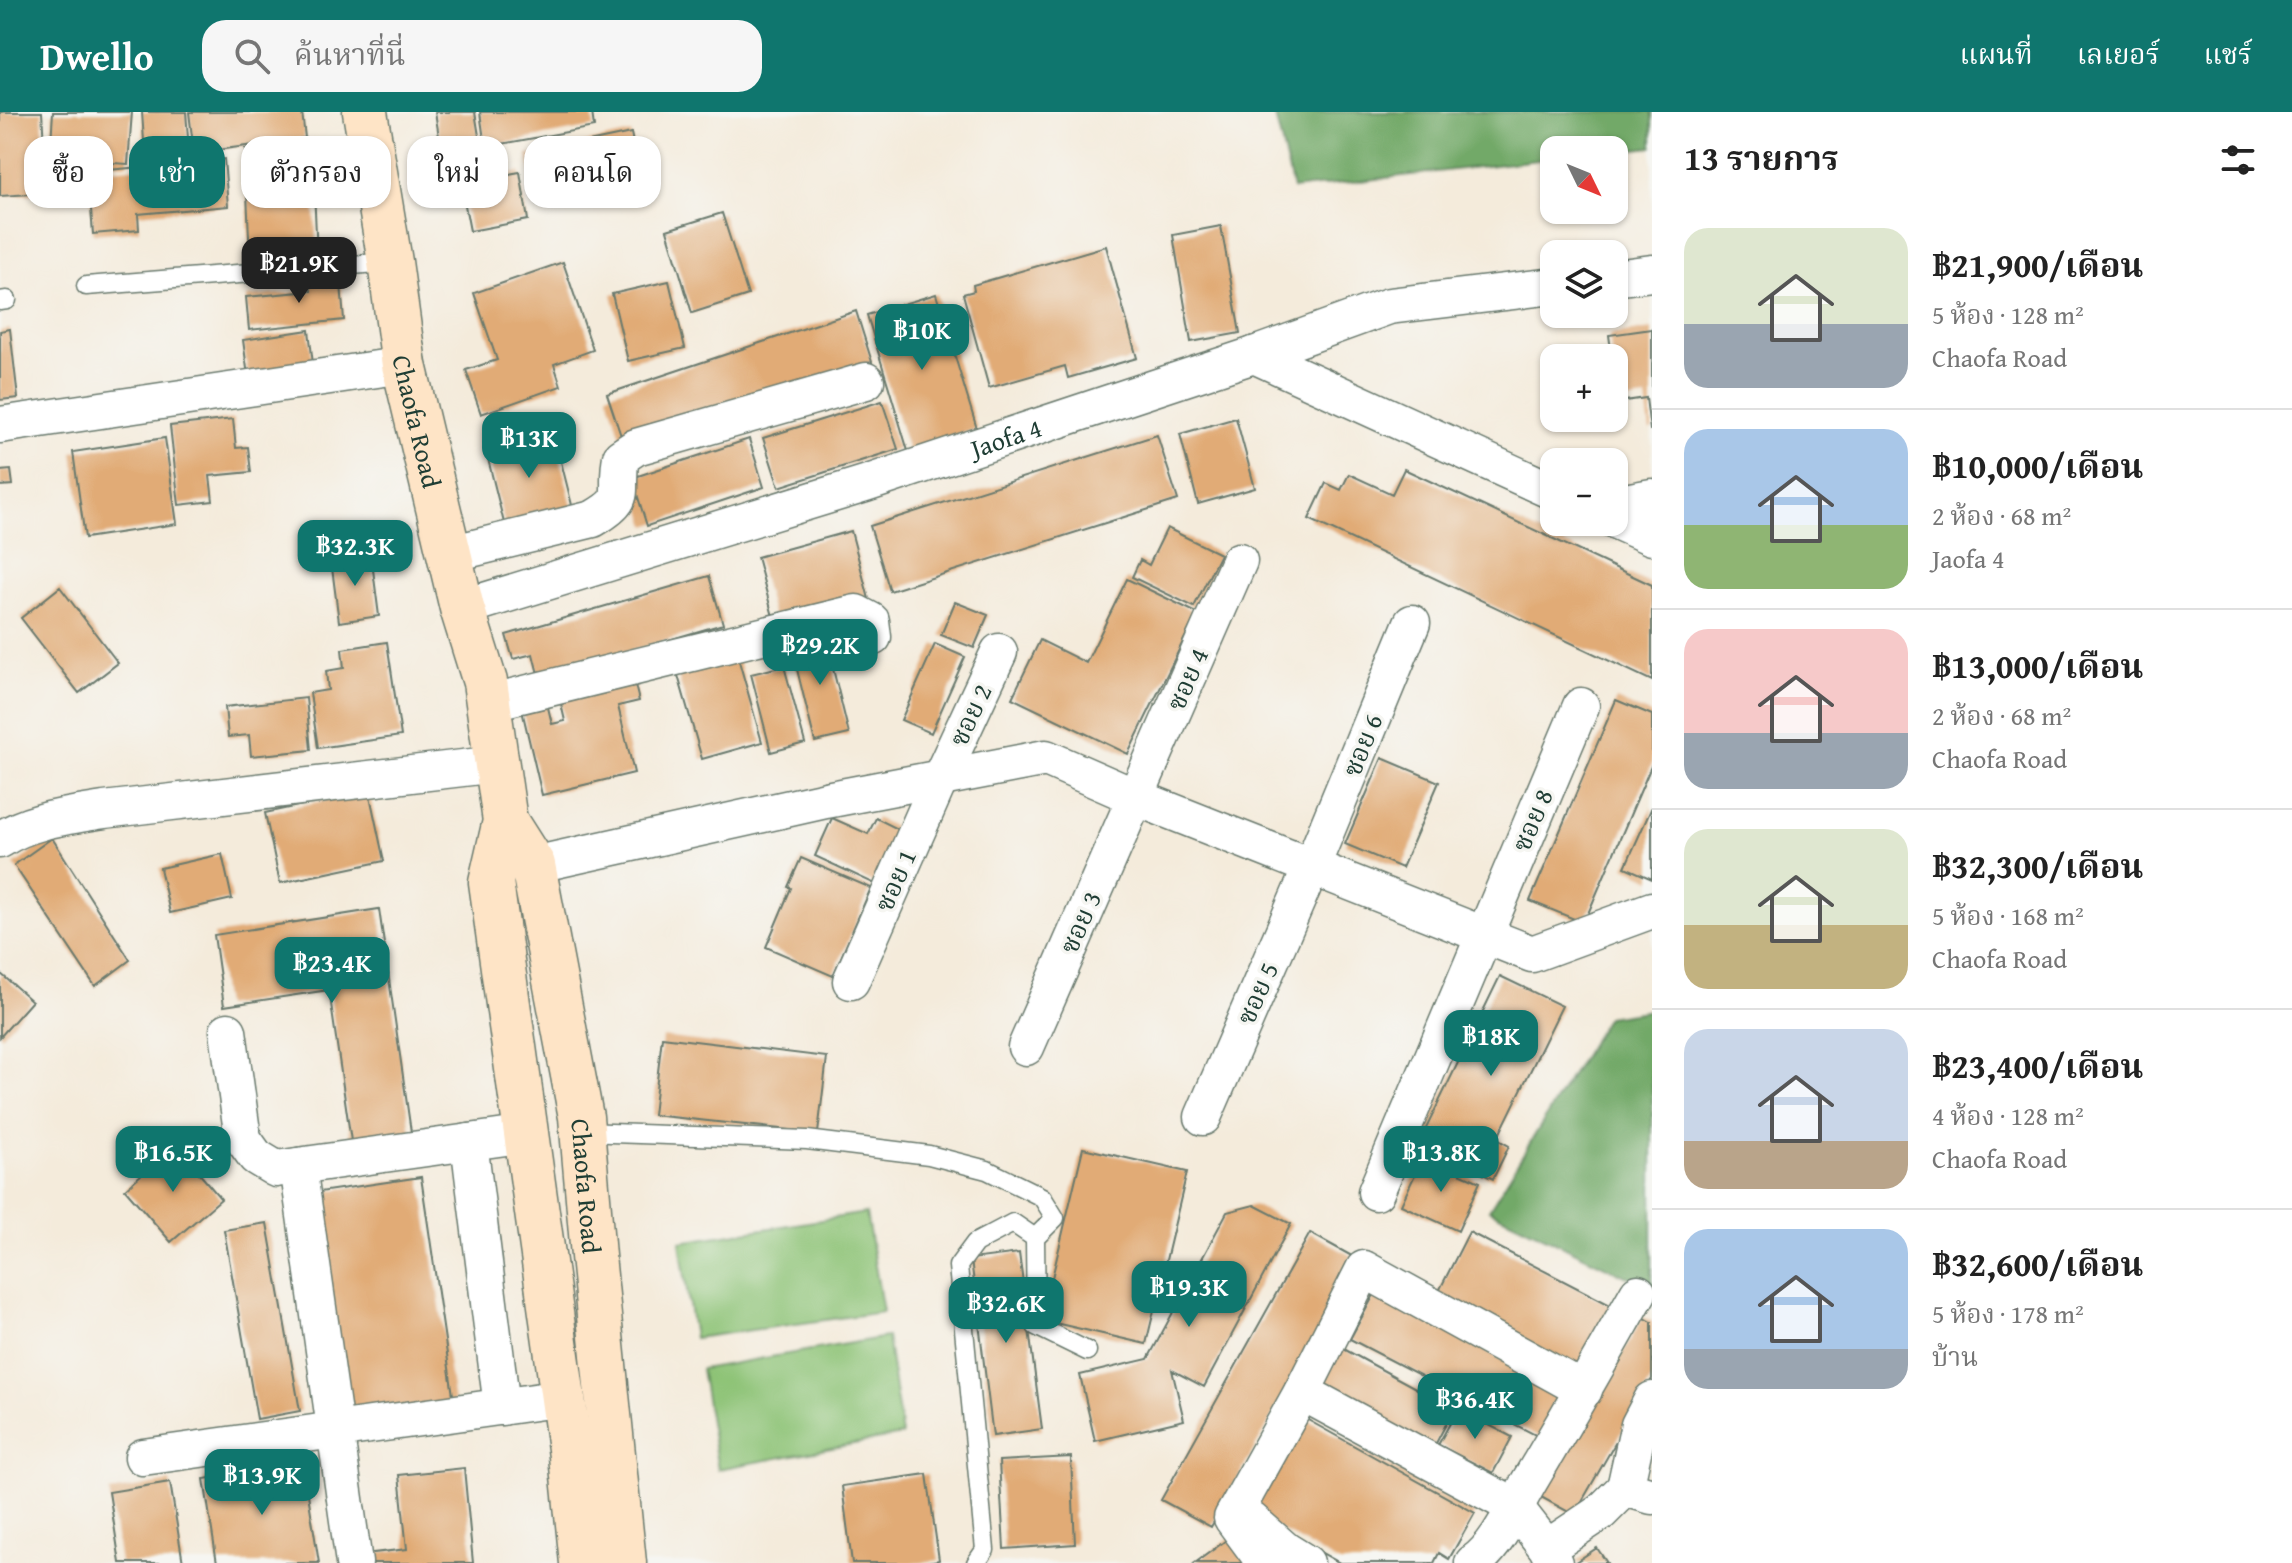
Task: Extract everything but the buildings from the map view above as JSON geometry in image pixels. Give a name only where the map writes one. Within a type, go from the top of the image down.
[{"type":"main road","name":"Chaofa Road","points":[[365,112],[404,365],[462,608],[485,682],[505,821],[491,882],[563,1398],[582,1563]]},
{"type":"main road","name":"Chaofa Road","points":[[505,821],[533,865],[583,1132],[624,1563]]},
{"type":"street","points":[[1628,276],[1652,273]]},
{"type":"street","name":"Jaofa 4","points":[[462,608],[865,484],[1254,355],[1389,306],[1540,288]]},
{"type":"street","points":[[1254,355],[1540,486]]},
{"type":"street","points":[[0,425],[404,365]]},
{"type":"street","points":[[450,554],[593,519],[613,507],[619,496],[621,457],[636,447],[866,381]]},
{"type":"street","points":[[1628,501],[1652,497]]},
{"type":"street","points":[[1628,526],[1652,537]]},
{"type":"street","name":"ซอย 4","points":[[1135,797],[1239,561]]},
{"type":"street","points":[[488,703],[856,613],[871,621],[873,637]]},
{"type":"street","name":"ซอย 6","points":[[1311,868],[1412,623]]},
{"type":"street","name":"ซอย 2","points":[[940,779],[999,652]]},
{"type":"street","name":"ซอย 8","points":[[1376,1192],[1581,706]]},
{"type":"street","points":[[533,865],[826,800],[1046,758],[1311,868],[1532,954],[1652,910]]},
{"type":"street","points":[[0,840],[52,820],[104,810],[497,764]]},
{"type":"street","name":"ซอย 1","points":[[851,981],[940,779]]},
{"type":"street","name":"ซอย 3","points":[[1026,1047],[1135,797]]},
{"type":"street","name":"ซอย 5","points":[[1203,1117],[1311,868]]},
{"type":"street","points":[[228,1031],[243,1139],[256,1157],[276,1169],[527,1134]]},
{"type":"street","points":[[469,1142],[502,1407]]},
{"type":"street","points":[[298,1166],[354,1563]]},
{"type":"street","points":[[1265,1563],[1232,1518],[1302,1392],[1364,1269],[1584,1390]]},
{"type":"street","points":[[1473,1563],[1484,1555],[1515,1507],[1638,1293]]},
{"type":"street","points":[[1302,1392],[1515,1507],[1551,1556],[1601,1512],[1638,1492],[1639,1425],[1652,1400]]},
{"type":"street","points":[[143,1457],[563,1398]]},
{"type":"street","points":[[1239,1508],[1285,1550],[1306,1563]]},
{"type":"lane","points":[[86,286],[390,262]]},
{"type":"lane","points":[[583,1132],[807,1140],[929,1155],[987,1170],[1042,1197],[1055,1218],[1035,1238],[1036,1326],[1087,1351]]},
{"type":"lane","points":[[976,1563],[985,1550],[958,1266],[975,1243],[1013,1223],[1035,1238]]},
{"type":"green space","points":[[1274,112],[1652,112],[1652,147],[1628,150],[1628,136],[1540,136],[1540,160],[1293,189]]},
{"type":"green space","points":[[1652,1010],[1652,1289],[1489,1210],[1607,1017]]},
{"type":"green space","points":[[866,1213],[883,1312],[694,1338],[680,1242]]},
{"type":"green space","points":[[887,1337],[902,1435],[718,1469],[701,1369]]}]
